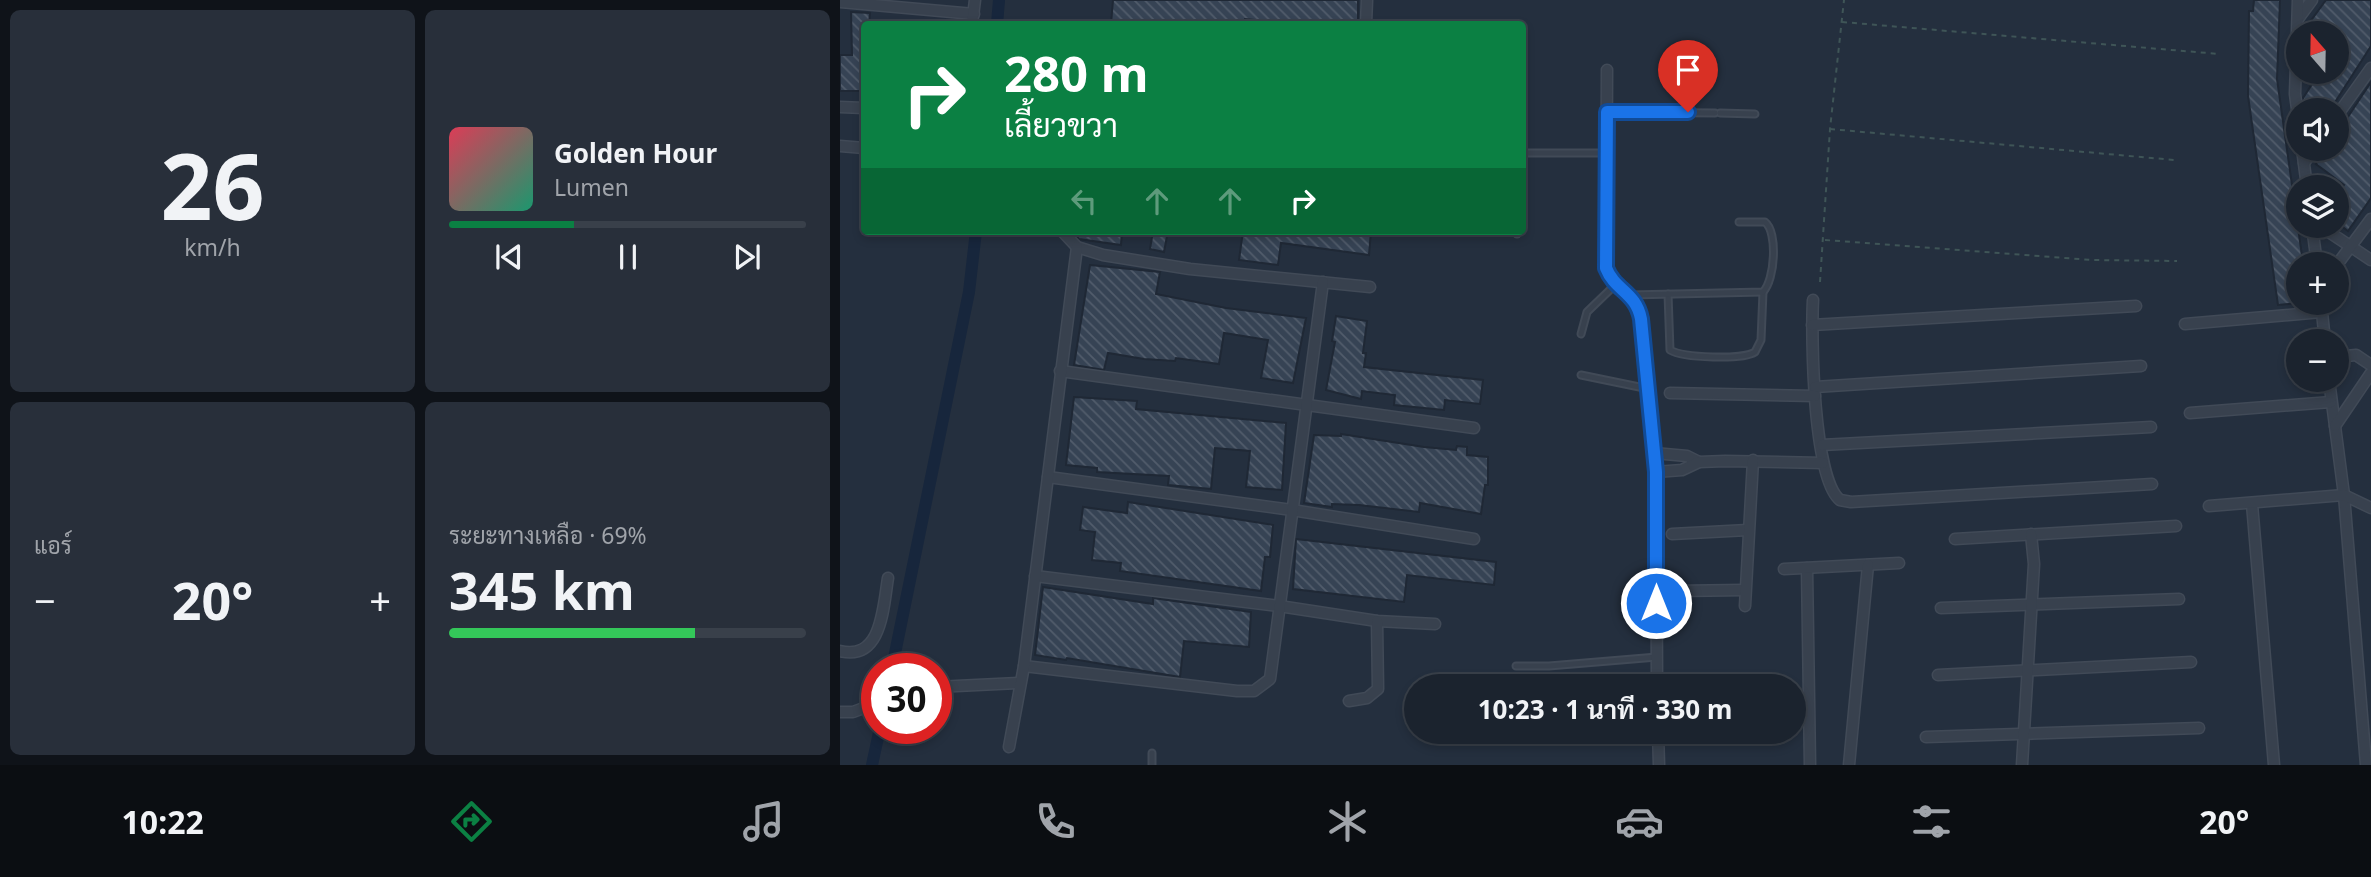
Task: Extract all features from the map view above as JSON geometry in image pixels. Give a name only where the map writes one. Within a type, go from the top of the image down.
[{"type":"street","points":[[840,2],[973,19],[975,0]]},
{"type":"street","points":[[1366,21],[1367,0]]},
{"type":"street","points":[[2298,0],[2298,98]]},
{"type":"street","points":[[2297,20],[2312,0]]},
{"type":"street","points":[[2349,99],[2371,68]]},
{"type":"street","points":[[1607,70],[1606,268],[1616,284],[1630,295],[1639,307],[1656,472],[1657,674]]},
{"type":"street","points":[[840,107],[861,108]]},
{"type":"street","points":[[840,146],[861,148]]},
{"type":"street","points":[[2304,163],[2305,175]]},
{"type":"street","points":[[2347,252],[2371,219]]},
{"type":"street","points":[[1066,235],[1077,247],[1103,255],[1190,269],[1370,287]]},
{"type":"street","points":[[2338,238],[2371,260]]},
{"type":"street","points":[[1009,747],[1024,666],[1077,247]]},
{"type":"street","points":[[1024,666],[1254,691],[1264,686],[1273,671],[1304,405],[1323,282]]},
{"type":"street","points":[[1813,300],[1815,392],[1823,463],[1833,494],[1852,502],[2152,484]]},
{"type":"street","points":[[1812,325],[2136,306]]},
{"type":"street","points":[[2185,324],[2286,311]]},
{"type":"street","points":[[2349,356],[2356,355],[2371,365]]},
{"type":"street","points":[[1670,393],[1815,392],[2141,366]]},
{"type":"street","points":[[1060,371],[1474,428]]},
{"type":"street","points":[[2335,426],[2371,373]]},
{"type":"street","points":[[2330,392],[2344,495],[2366,765]]},
{"type":"street","points":[[2190,413],[2331,402]]},
{"type":"street","points":[[1822,445],[2151,427]]},
{"type":"street","points":[[1654,453],[1688,456],[1699,462]]},
{"type":"street","points":[[1656,472],[1682,470],[1699,462],[1753,460],[1823,463]]},
{"type":"street","points":[[1745,607],[1753,460]]},
{"type":"street","points":[[1048,477],[1292,510],[1474,539]]},
{"type":"street","points":[[2209,506],[2344,495],[2371,508]]},
{"type":"street","points":[[2252,504],[2274,765]]},
{"type":"street","points":[[1955,539],[2175,526]]},
{"type":"street","points":[[1672,534],[1748,530]]},
{"type":"street","points":[[2022,765],[2034,564],[2031,534]]},
{"type":"street","points":[[1784,569],[1899,563]]},
{"type":"street","points":[[1849,765],[1868,565]]},
{"type":"street","points":[[1807,568],[1811,765]]},
{"type":"street","points":[[1035,576],[1377,621],[1435,624]]},
{"type":"street","points":[[840,651],[860,652],[870,647],[882,612],[888,578]]},
{"type":"street","points":[[1675,590],[1744,590]]},
{"type":"street","points":[[1941,608],[2179,599]]},
{"type":"street","points":[[1349,701],[1367,698],[1378,689],[1381,680],[1377,621]]},
{"type":"street","points":[[1938,676],[2192,662]]},
{"type":"street","points":[[952,686],[1020,682]]},
{"type":"street","points":[[840,712],[861,708]]},
{"type":"street","points":[[1926,737],[2199,728]]},
{"type":"street","points":[[1658,744],[1659,765]]},
{"type":"lane","points":[[1607,112],[1755,114]]},
{"type":"lane","points":[[1526,153],[1607,153]]},
{"type":"lane","points":[[1668,294],[1670,350],[1680,355],[1740,357],[1755,352],[1761,340],[1763,292],[1770,284],[1773,273],[1771,229],[1765,222],[1739,222]]},
{"type":"lane","points":[[1581,334],[1587,312],[1616,284]]},
{"type":"lane","points":[[1630,295],[1763,292]]},
{"type":"lane","points":[[1581,375],[1649,389]]},
{"type":"lane","points":[[1516,666],[1657,657]]},
{"type":"lane","points":[[1152,753],[1152,765]]},
{"type":"path","points":[[1820,282],[1825,240],[1830,129],[1844,0]]},
{"type":"path","points":[[1842,22],[2219,54]]},
{"type":"path","points":[[1830,129],[2174,160]]},
{"type":"path","points":[[1825,240],[2092,260],[2177,261]]},
{"type":"building","points":[[1113,0],[1358,0],[1358,21],[1111,21]]},
{"type":"building","points":[[2254,0],[2280,0],[2277,79],[2286,161],[2289,161],[2291,175],[2286,175],[2286,238],[2299,238],[2301,252],[2286,252],[2286,304],[2278,305],[2248,96],[2249,11],[2253,11]]},
{"type":"building","points":[[2326,0],[2371,0],[2371,46],[2349,80],[2349,21],[2311,21]]},
{"type":"building","points":[[851,12],[870,13],[869,21],[861,21],[861,91],[840,91],[840,55],[852,55]]},
{"type":"building","points":[[2371,82],[2371,198],[2349,230],[2349,175],[2331,175],[2316,164],[2318,161],[2349,161],[2349,115]]},
{"type":"building","points":[[2312,84],[2347,84],[2338,98],[2303,98]]},
{"type":"building","points":[[1076,235],[1122,235],[1121,245],[1079,239]]},
{"type":"building","points":[[1152,235],[1167,235],[1164,252],[1150,249]]},
{"type":"building","points":[[1242,235],[1371,235],[1369,255],[1281,243],[1278,265],[1239,260]]},
{"type":"building","points":[[1090,265],[1160,272],[1156,294],[1226,308],[1306,318],[1293,383],[1261,378],[1268,340],[1224,333],[1219,364],[1176,358],[1175,361],[1144,359],[1108,353],[1104,370],[1074,365]]},
{"type":"building","points":[[1336,316],[1367,321],[1364,367],[1483,380],[1480,404],[1445,400],[1444,410],[1394,405],[1395,395],[1362,391],[1361,399],[1326,390],[1335,342],[1332,341]]},
{"type":"building","points":[[1074,397],[1137,401],[1136,409],[1286,423],[1282,490],[1246,487],[1250,451],[1215,448],[1211,489],[1168,485],[1169,476],[1097,472],[1097,468],[1066,465]]},
{"type":"building","points":[[1341,434],[1424,447],[1456,450],[1457,446],[1467,447],[1467,455],[1488,457],[1488,485],[1485,485],[1481,514],[1420,503],[1419,512],[1359,505],[1332,504],[1332,507],[1304,503],[1314,435]]},
{"type":"building","points":[[1128,502],[1273,525],[1270,557],[1265,557],[1261,591],[1120,571],[1121,563],[1092,560],[1095,532],[1080,530],[1083,507],[1127,513]]},
{"type":"building","points":[[1296,539],[1496,562],[1494,585],[1407,575],[1404,602],[1293,589]]},
{"type":"building","points":[[1043,587],[1153,604],[1153,598],[1251,612],[1249,647],[1184,641],[1180,677],[1035,655]]},
{"type":"waterway","points":[[997,21],[999,0]]},
{"type":"waterway","points":[[895,653],[969,292],[976,235]]},
{"type":"waterway","points":[[872,765],[877,744]]},
{"type":"route","points":[[1656,603],[1656,472],[1641,319],[1634,298],[1616,284],[1606,268],[1607,112],[1688,112]]}]
